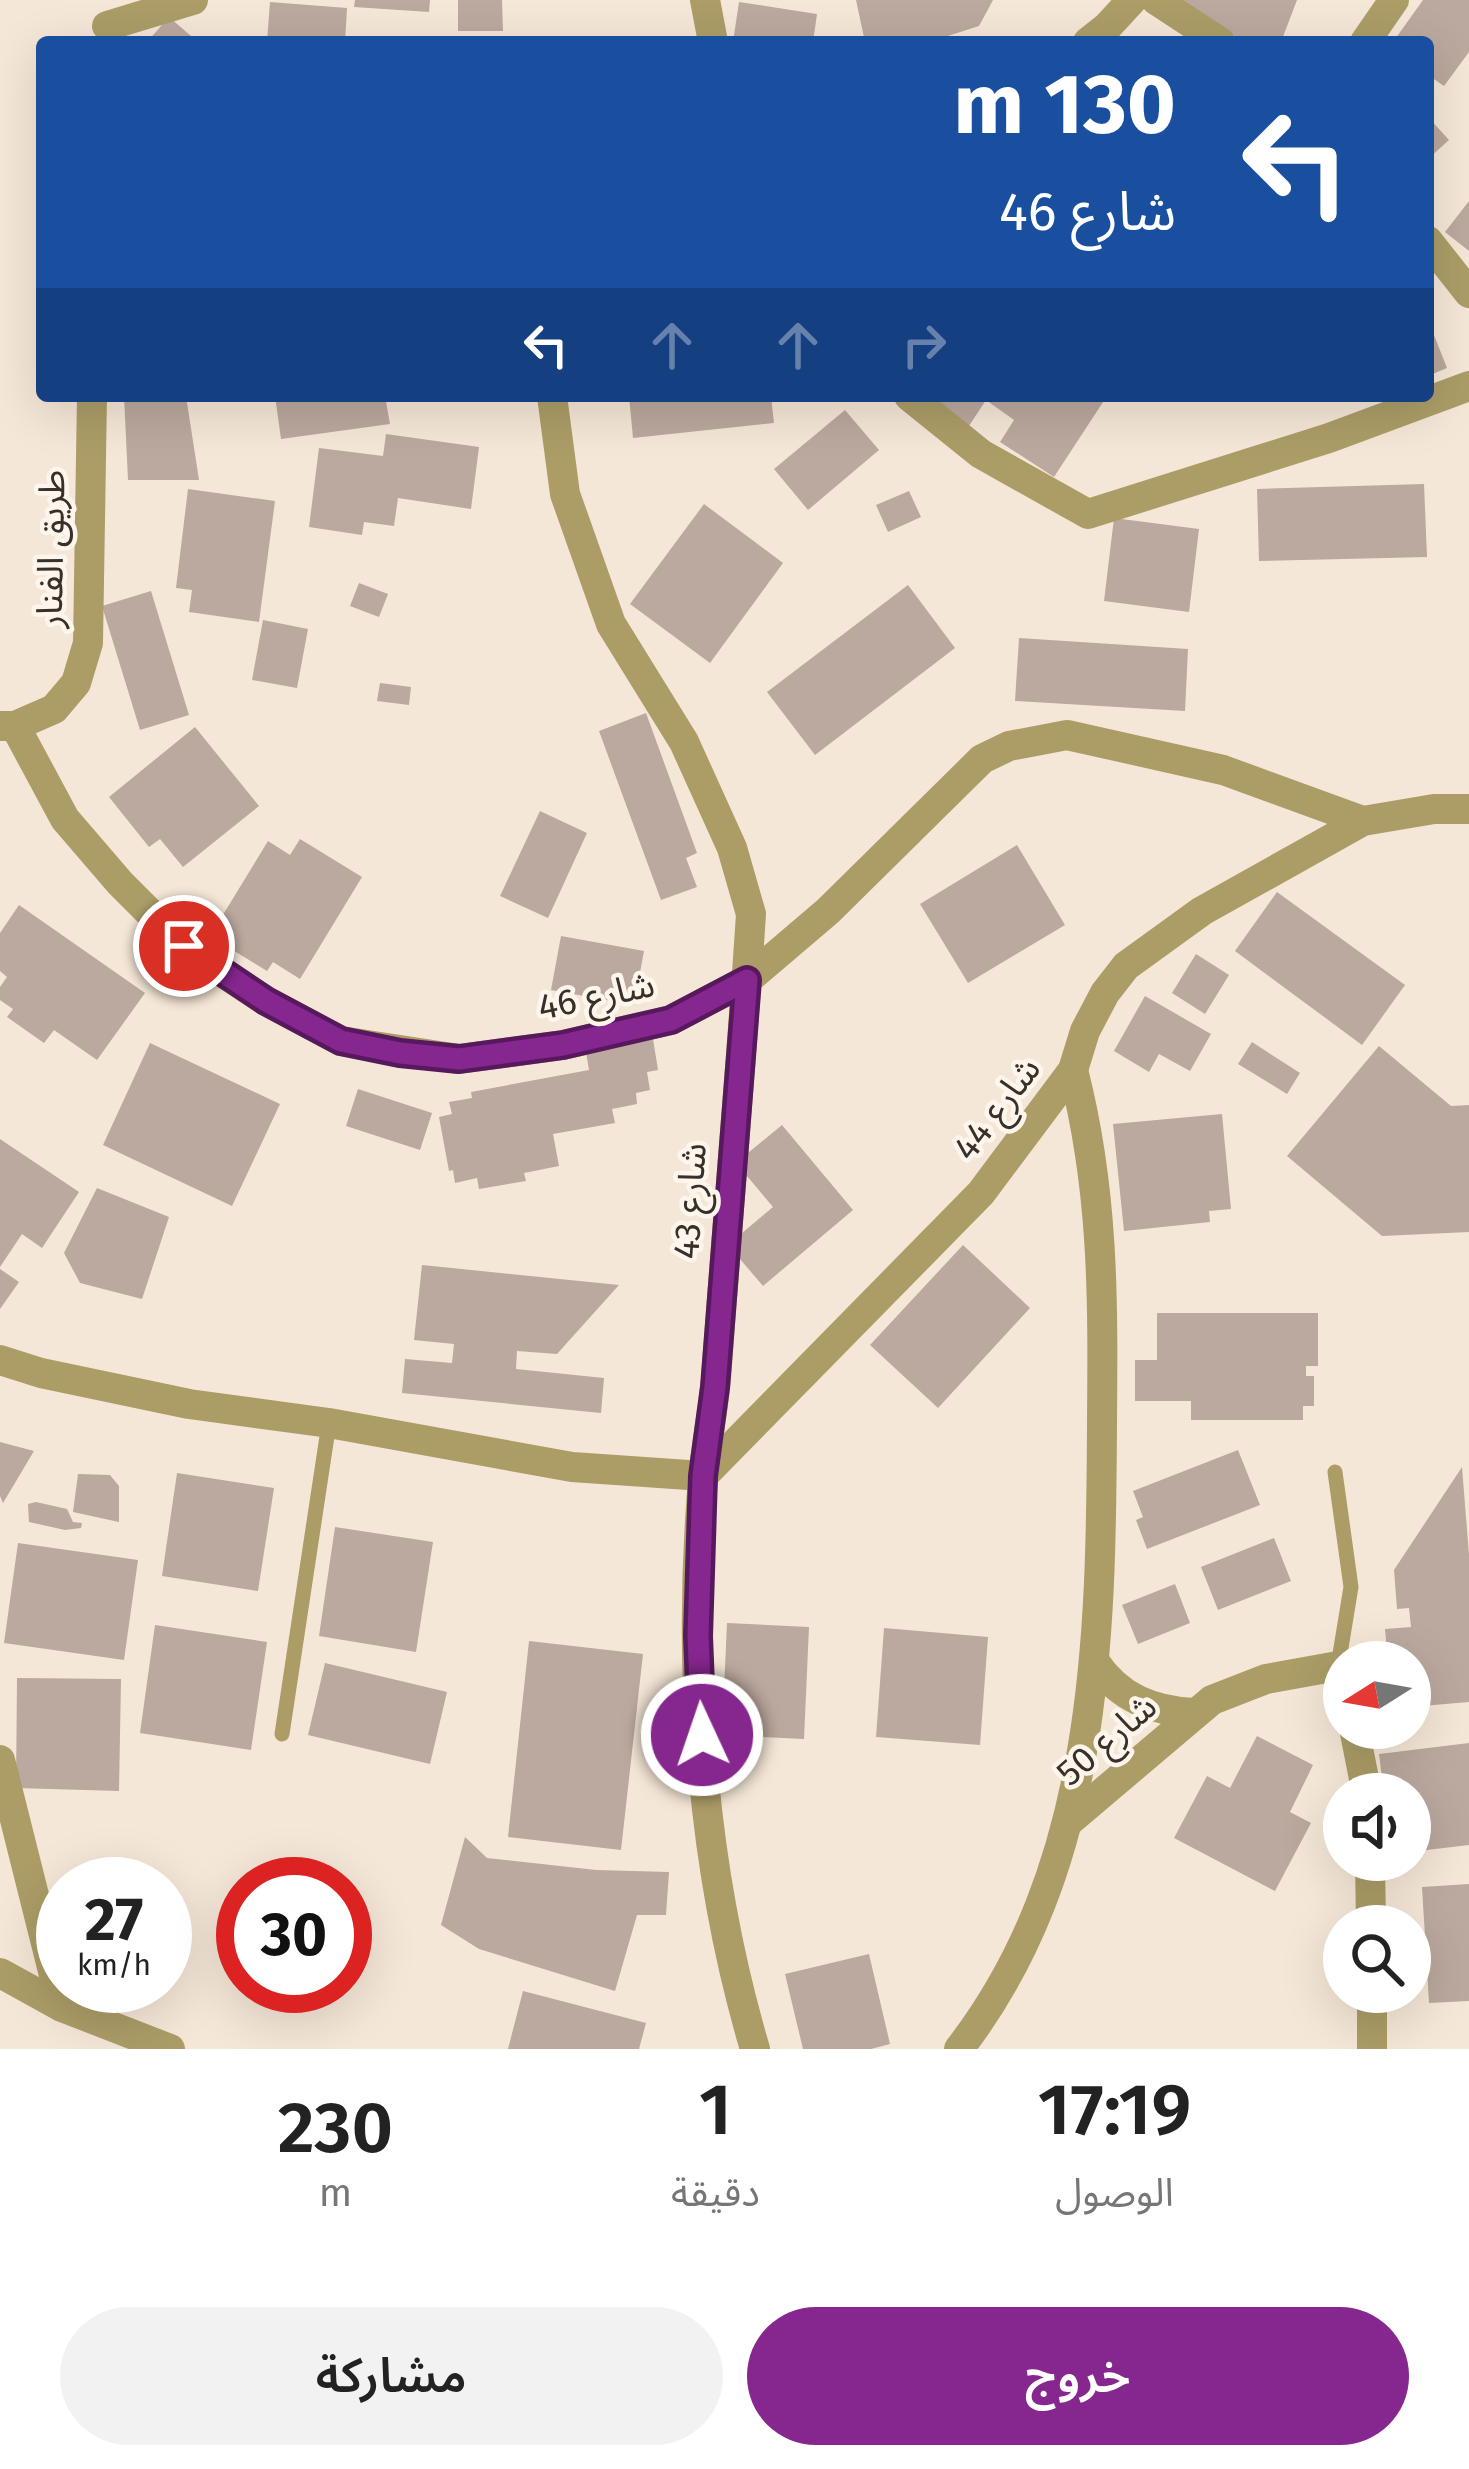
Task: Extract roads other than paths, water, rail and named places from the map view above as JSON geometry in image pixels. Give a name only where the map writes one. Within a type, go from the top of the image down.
[{"type":"street","points":[[107,22],[193,0]]},
{"type":"street","points":[[705,0],[712,36]]},
{"type":"street","points":[[1096,36],[1132,0]]},
{"type":"street","points":[[1156,0],[1211,36]]},
{"type":"street","points":[[1369,36],[1394,0]]},
{"type":"street","points":[[1434,249],[1469,293]]},
{"type":"street","points":[[1434,399],[1469,386]]},
{"type":"street","name":"طريق الفنار","points":[[8,726],[53,710],[76,683],[88,643],[92,402]]},
{"type":"street","name":"شارع 43","points":[[553,402],[565,494],[611,624],[684,742],[732,848],[751,914],[715,1387],[703,1476],[698,1656],[711,1844],[740,2000],[755,2049]]},
{"type":"street","points":[[916,402],[981,454],[1088,514],[1329,438],[1426,402]]},
{"type":"street","name":"شارع 46","points":[[8,726],[65,819],[120,883],[184,946],[266,1001],[341,1041],[459,1059],[563,1045],[671,1020],[747,980],[828,911],[982,759],[1034,739],[1067,736],[1223,770],[1363,821]]},
{"type":"street","name":"شارع 44","points":[[1435,809],[1443,800],[1469,790]]},
{"type":"street","name":"شارع 44","points":[[703,1476],[981,1192],[1073,1070],[1085,1031],[1126,966],[1202,910],[1363,821],[1435,809],[1469,809]]},
{"type":"street","points":[[959,2049],[987,2013],[1031,1935],[1068,1822],[1095,1662],[1103,1269],[1095,1167],[1073,1070]]},
{"type":"street","points":[[0,1360],[189,1404],[329,1423],[572,1467],[703,1476]]},
{"type":"street","name":"شارع 50","points":[[1095,1662],[1126,1695],[1151,1706],[1194,1713]]},
{"type":"street","name":"شارع 50","points":[[1068,1822],[1194,1713],[1237,1688],[1323,1681]]},
{"type":"street","points":[[0,1760],[36,1903]]},
{"type":"street","points":[[0,1973],[36,1993]]},
{"type":"street","points":[[77,2013],[170,2049]]},
{"type":"street","points":[[1368,2045],[1370,2013]]},
{"type":"lane","points":[[282,1734],[329,1423]]},
{"type":"lane","points":[[1335,1472],[1351,1587],[1345,1641]]}]
